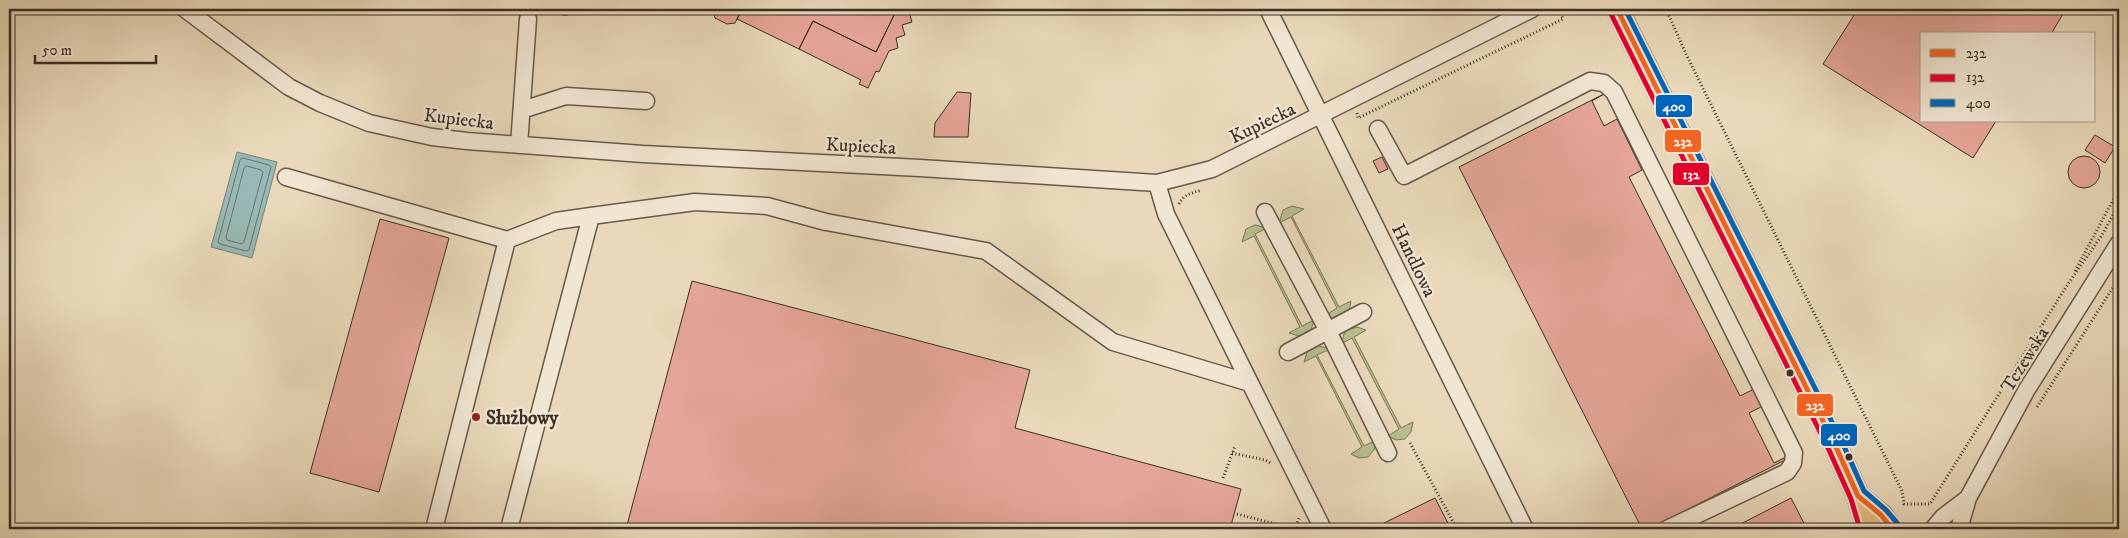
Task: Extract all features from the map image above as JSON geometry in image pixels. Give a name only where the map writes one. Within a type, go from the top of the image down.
[{"type":"main road","points":[[1617,9],[1832,439],[1858,496],[1868,529]]},
{"type":"main road","points":[[1858,496],[1881,515],[1892,529]]},
{"type":"street","name":"Kupiecka","points":[[185,9],[289,86],[320,103],[369,123],[432,137],[643,154],[920,168],[1157,183],[1205,171],[1532,9]]},
{"type":"street","name":"Handlowa","points":[[1268,9],[1525,529]]},
{"type":"street","points":[[520,144],[528,18]]},
{"type":"street","points":[[1378,130],[1404,176],[1590,81],[1604,83],[1614,92],[1794,453],[1794,463],[1787,472],[1667,529]]},
{"type":"street","points":[[522,110],[566,96],[646,101]]},
{"type":"street","points":[[286,177],[507,240],[556,221],[695,202],[767,206],[826,222],[986,251],[1113,342],[1250,383]]},
{"type":"street","points":[[1157,183],[1166,214],[1320,523]]},
{"type":"street","points":[[1265,212],[1328,331],[1388,453]]},
{"type":"street","points":[[509,529],[591,216]]},
{"type":"street","points":[[434,529],[507,240]]},
{"type":"street","name":"Tczewska","points":[[1959,529],[1968,498],[2026,391],[2119,243]]},
{"type":"street","points":[[1288,352],[1362,312]]},
{"type":"street","name":"Tczewska","points":[[1932,529],[1943,517],[1968,498]]},
{"type":"path","points":[[1666,9],[1686,54],[1902,491],[1904,504],[1930,504],[2066,287],[2102,235],[2119,204]]},
{"type":"path","points":[[1180,209],[1182,197],[1211,187],[1205,171]]},
{"type":"path","points":[[2066,287],[2119,188]]},
{"type":"path","points":[[2036,409],[2119,278]]},
{"type":"path","points":[[1410,443],[1457,529]]},
{"type":"path","points":[[1223,478],[1235,446]]},
{"type":"path","points":[[1232,453],[1265,460],[1276,469]]},
{"type":"path","points":[[1295,529],[1299,512]]},
{"type":"path","points":[[1237,514],[1295,529],[1320,523]]},
{"type":"green space","points":[[1292,206],[1304,209],[1292,216],[1339,307],[1351,301],[1349,311],[1334,319],[1326,315],[1337,308],[1291,217],[1279,223],[1283,210]]},
{"type":"green space","points":[[1255,225],[1267,228],[1255,234],[1302,326],[1314,320],[1310,333],[1302,337],[1289,333],[1300,327],[1254,236],[1242,242],[1246,229]]},
{"type":"green space","points":[[1357,327],[1366,330],[1354,337],[1401,428],[1413,422],[1411,432],[1405,439],[1396,440],[1388,436],[1399,429],[1352,338],[1341,344],[1345,331]]},
{"type":"green space","points":[[1316,345],[1330,349],[1317,355],[1364,446],[1376,440],[1374,450],[1368,457],[1359,458],[1351,454],[1362,447],[1316,356],[1304,362],[1308,349]]},
{"type":"water","points":[[237,152],[277,162],[252,258],[211,247]]},
{"type":"building","points":[[562,9],[569,9],[568,15],[562,15]]},
{"type":"building","points":[[713,9],[742,9],[735,23],[727,24],[715,18]]},
{"type":"building","points":[[742,9],[897,9],[876,52],[813,21],[799,49],[737,19]]},
{"type":"building","points":[[897,9],[917,9],[909,12],[912,22],[902,25],[905,35],[896,38],[898,48],[889,51],[879,72],[876,71],[868,88],[859,84],[861,80],[799,49],[813,21],[876,52]]},
{"type":"building","points":[[1858,9],[2066,9],[2052,32],[1920,32],[1920,122],[1995,122],[1973,158],[1823,64]]},
{"type":"building","points":[[957,92],[971,93],[968,137],[934,137],[935,123]]},
{"type":"building","points":[[1604,94],[1592,101],[1604,126],[1617,119],[1642,170],[1629,177],[1740,396],[1754,389],[1763,406],[1749,413],[1774,463],[1788,456],[1789,458],[1649,529],[1642,529],[1459,167]]},
{"type":"building","points":[[2095,135],[2115,147],[2105,163],[2085,150]]},
{"type":"building","points":[[2084,156],[2096,160],[2100,172],[2096,184],[2084,188],[2072,184],[2068,172],[2072,160]]},
{"type":"building","points":[[1382,157],[1388,169],[1379,173],[1373,161]]},
{"type":"building","points":[[380,219],[449,238],[379,492],[310,473]]},
{"type":"building","points":[[692,281],[1030,370],[1015,428],[1241,489],[1230,529],[626,529]]},
{"type":"building","points":[[1435,498],[1451,529],[1384,529],[1382,524]]},
{"type":"building","points":[[1791,498],[1807,529],[1731,529]]},
{"type":"transit line","name":"232","points":[[1617,9],[1836,447],[1858,496],[1881,515],[1892,529]]},
{"type":"transit line","name":"400","points":[[1625,9],[1843,444],[1864,491],[1886,510],[1898,524]]},
{"type":"transit line","name":"132","points":[[1610,12],[1829,450],[1851,499],[1860,529]]},
{"type":"place","name":"Służbowy","points":[[476,417]]}]
